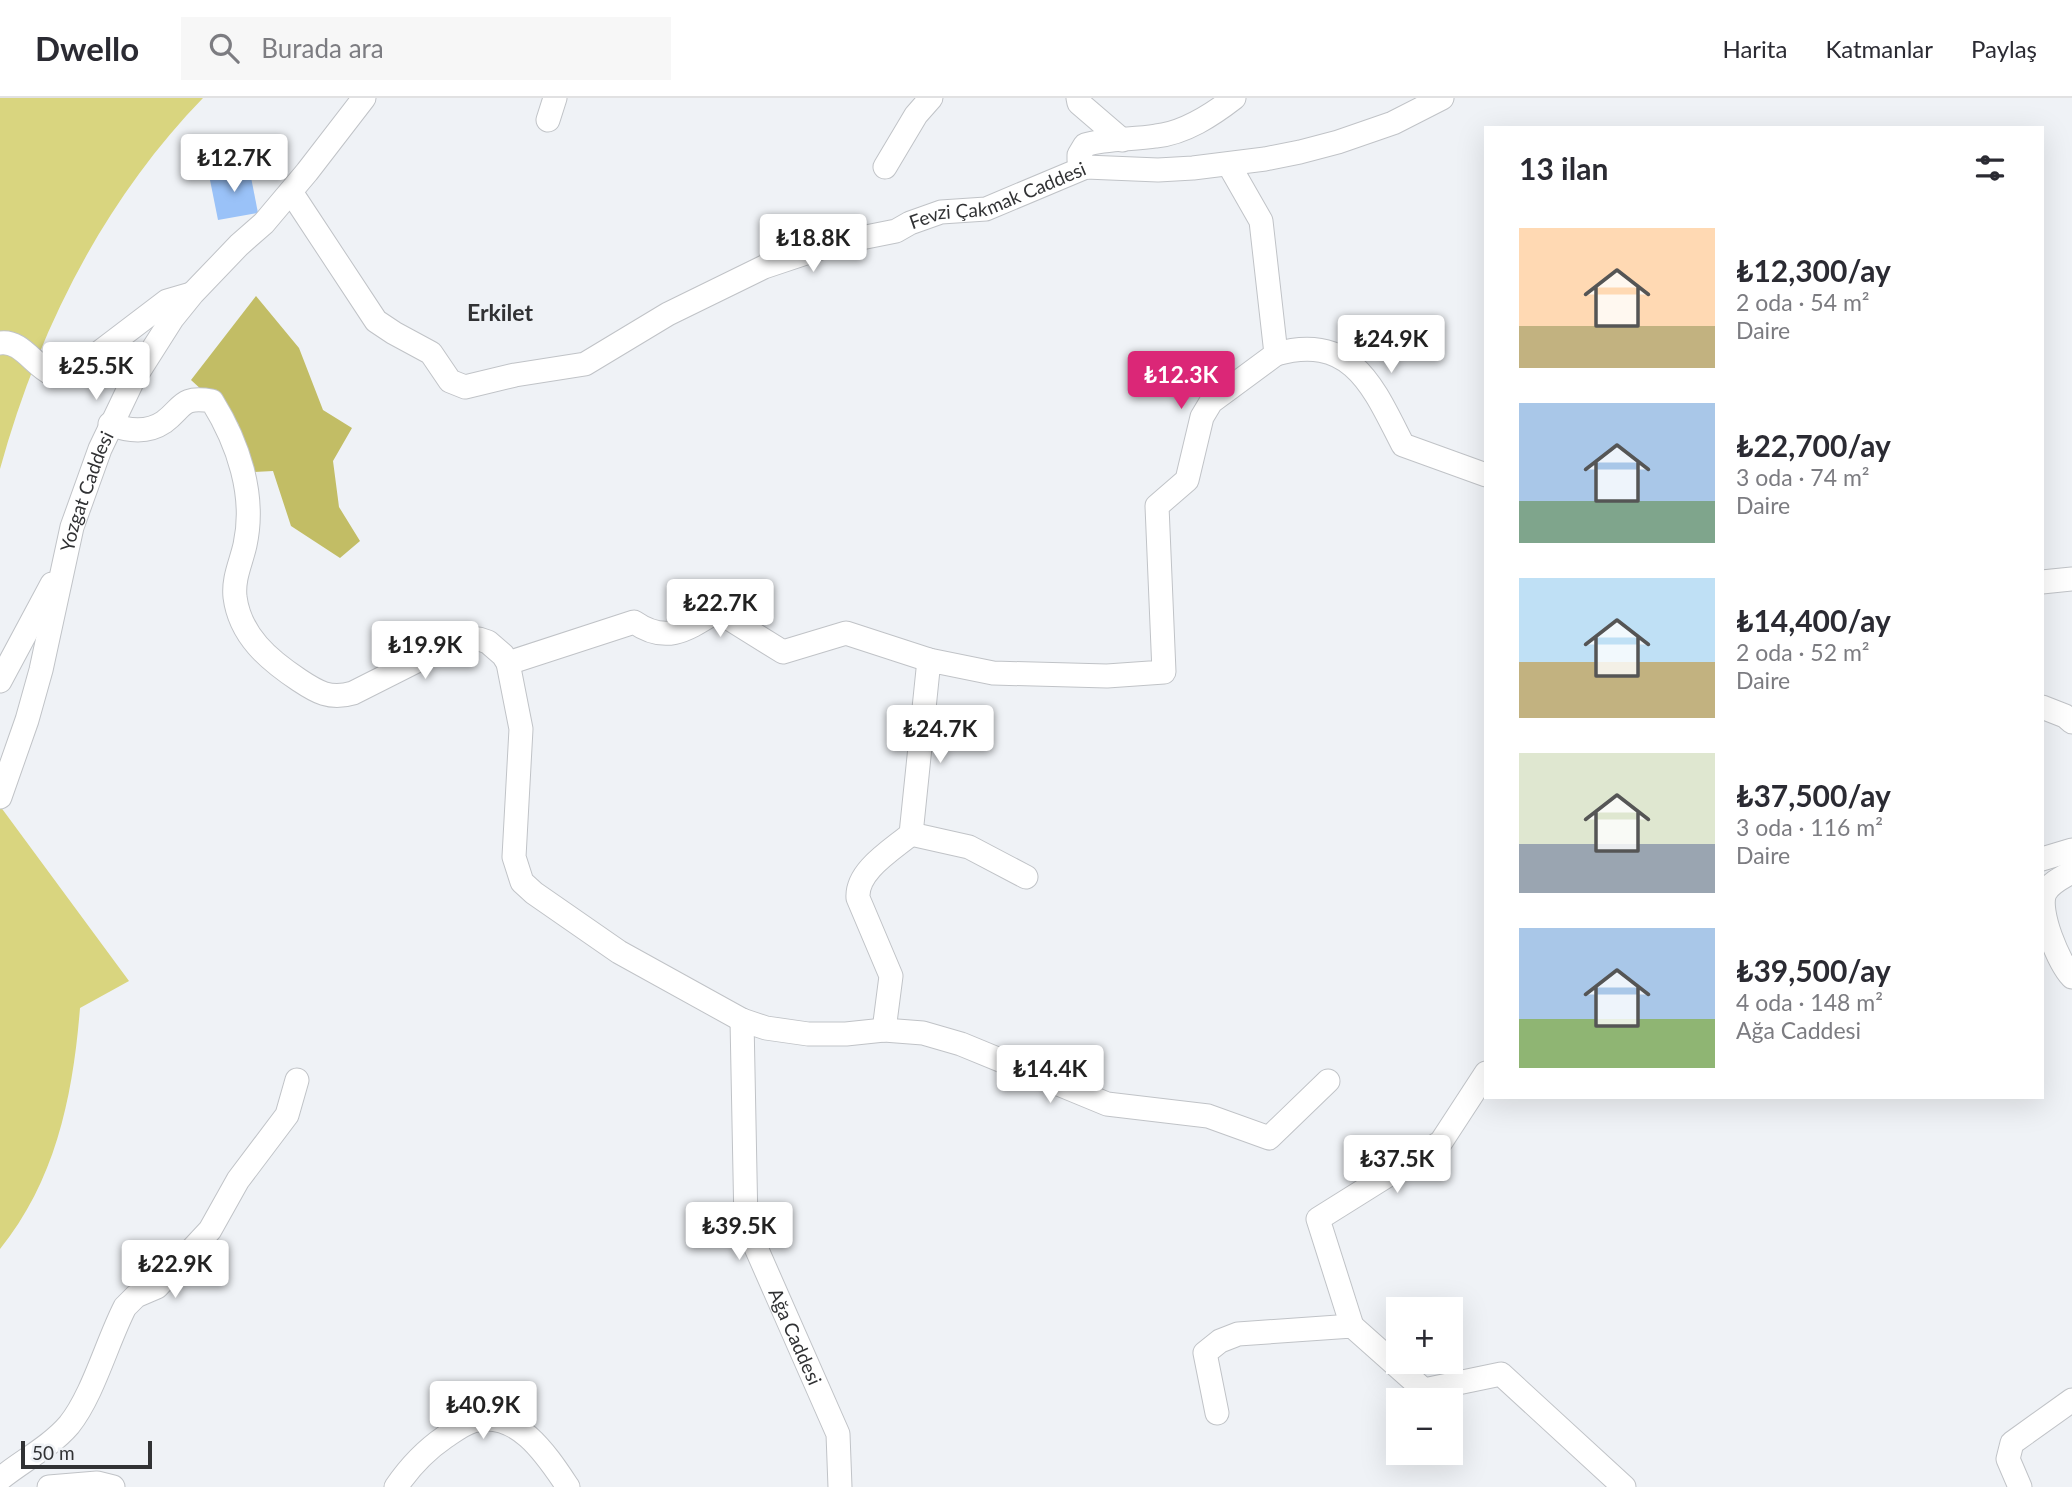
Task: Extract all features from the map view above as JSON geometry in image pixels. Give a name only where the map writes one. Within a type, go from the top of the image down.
[{"type":"street","name":"Yozgat Caddesi","points":[[0,797],[41,670],[63,562],[85,488],[110,424],[151,350],[193,293],[215,268],[264,223],[364,98]]},
{"type":"street","points":[[885,167],[916,116],[931,98]]},
{"type":"street","points":[[1078,98],[1079,103],[1122,140]]},
{"type":"street","points":[[1086,167],[1079,160],[1085,145],[1160,136],[1180,130],[1234,98]]},
{"type":"street","name":"Fevzi Çakmak Caddesi","points":[[291,192],[376,320],[394,333],[425,348],[437,359],[450,381],[465,387],[515,375],[585,364],[668,314],[764,267],[836,243],[896,232],[910,223],[941,212],[986,209],[1086,167],[1157,170],[1229,165],[1265,159],[1338,142],[1393,123],[1442,98]]},
{"type":"street","points":[[1229,165],[1261,221],[1276,354]]},
{"type":"street","points":[[0,343],[15,345],[49,373],[63,376],[75,370],[167,301],[193,293]]},
{"type":"street","points":[[508,663],[634,622],[651,632],[680,632],[718,611],[783,652],[846,634],[929,660],[993,673],[1107,676],[1164,673],[1157,506],[1187,480],[1202,417],[1210,402],[1276,354],[1301,349],[1327,352],[1360,370],[1375,390],[1404,445],[1484,474]]},
{"type":"street","points":[[110,424],[132,430],[151,428],[167,420],[171,413],[185,403],[212,401],[232,436],[246,489],[245,546],[236,571],[235,585],[238,611],[257,646],[270,660],[309,688],[327,696],[345,696],[451,643],[470,638],[488,642],[503,655],[508,663],[521,729],[514,858],[522,882],[619,952],[743,1020],[766,1028],[808,1034],[884,1030],[923,1032],[943,1037],[1107,1104],[1208,1116],[1269,1138],[1328,1081]]},
{"type":"street","points":[[0,681],[63,562]]},
{"type":"street","points":[[2044,582],[2072,579]]},
{"type":"street","points":[[884,1030],[891,976],[858,898],[858,891],[862,877],[911,834],[929,660]]},
{"type":"street","points":[[911,834],[969,847],[1026,877]]},
{"type":"street","points":[[2044,858],[2072,850]]},
{"type":"street","points":[[2044,892],[2072,872]]},
{"type":"street","points":[[2044,911],[2055,949],[2063,967],[2072,977]]},
{"type":"street","name":"Ağa Caddesi","points":[[743,1020],[746,1224],[838,1434],[840,1487]]},
{"type":"street","points":[[1484,1076],[1441,1142],[1318,1219],[1352,1326],[1424,1390],[1501,1374],[1624,1487]]},
{"type":"street","points":[[0,1479],[50,1442],[70,1423],[84,1400],[125,1307],[136,1296],[157,1287],[210,1230],[238,1180],[287,1115],[297,1080]]},
{"type":"street","points":[[1217,1413],[1205,1353],[1220,1341],[1248,1332],[1352,1326]]},
{"type":"street","points":[[2020,1487],[2008,1459],[2012,1443],[2072,1400]]},
{"type":"street","points":[[396,1487],[440,1440],[464,1424],[480,1419],[501,1422],[533,1441],[544,1451],[568,1487]]},
{"type":"street","points":[[48,1487],[97,1483],[113,1487]]},
{"type":"shaded area","points":[[0,98],[203,98],[134,180],[78,270],[34,367],[0,469]]},
{"type":"shaded area","points":[[256,296],[299,348],[323,410],[352,428],[333,461],[339,507],[360,541],[340,558],[291,526],[273,471],[252,472],[238,423],[191,380]]},
{"type":"shaded area","points":[[0,806],[129,981],[80,1008],[72,1073],[58,1135],[35,1194],[0,1249]]},
{"type":"building","points":[[249,167],[258,213],[218,220],[209,175]]},
{"type":"district","name":"Erkilet","points":[[500,313]]}]
